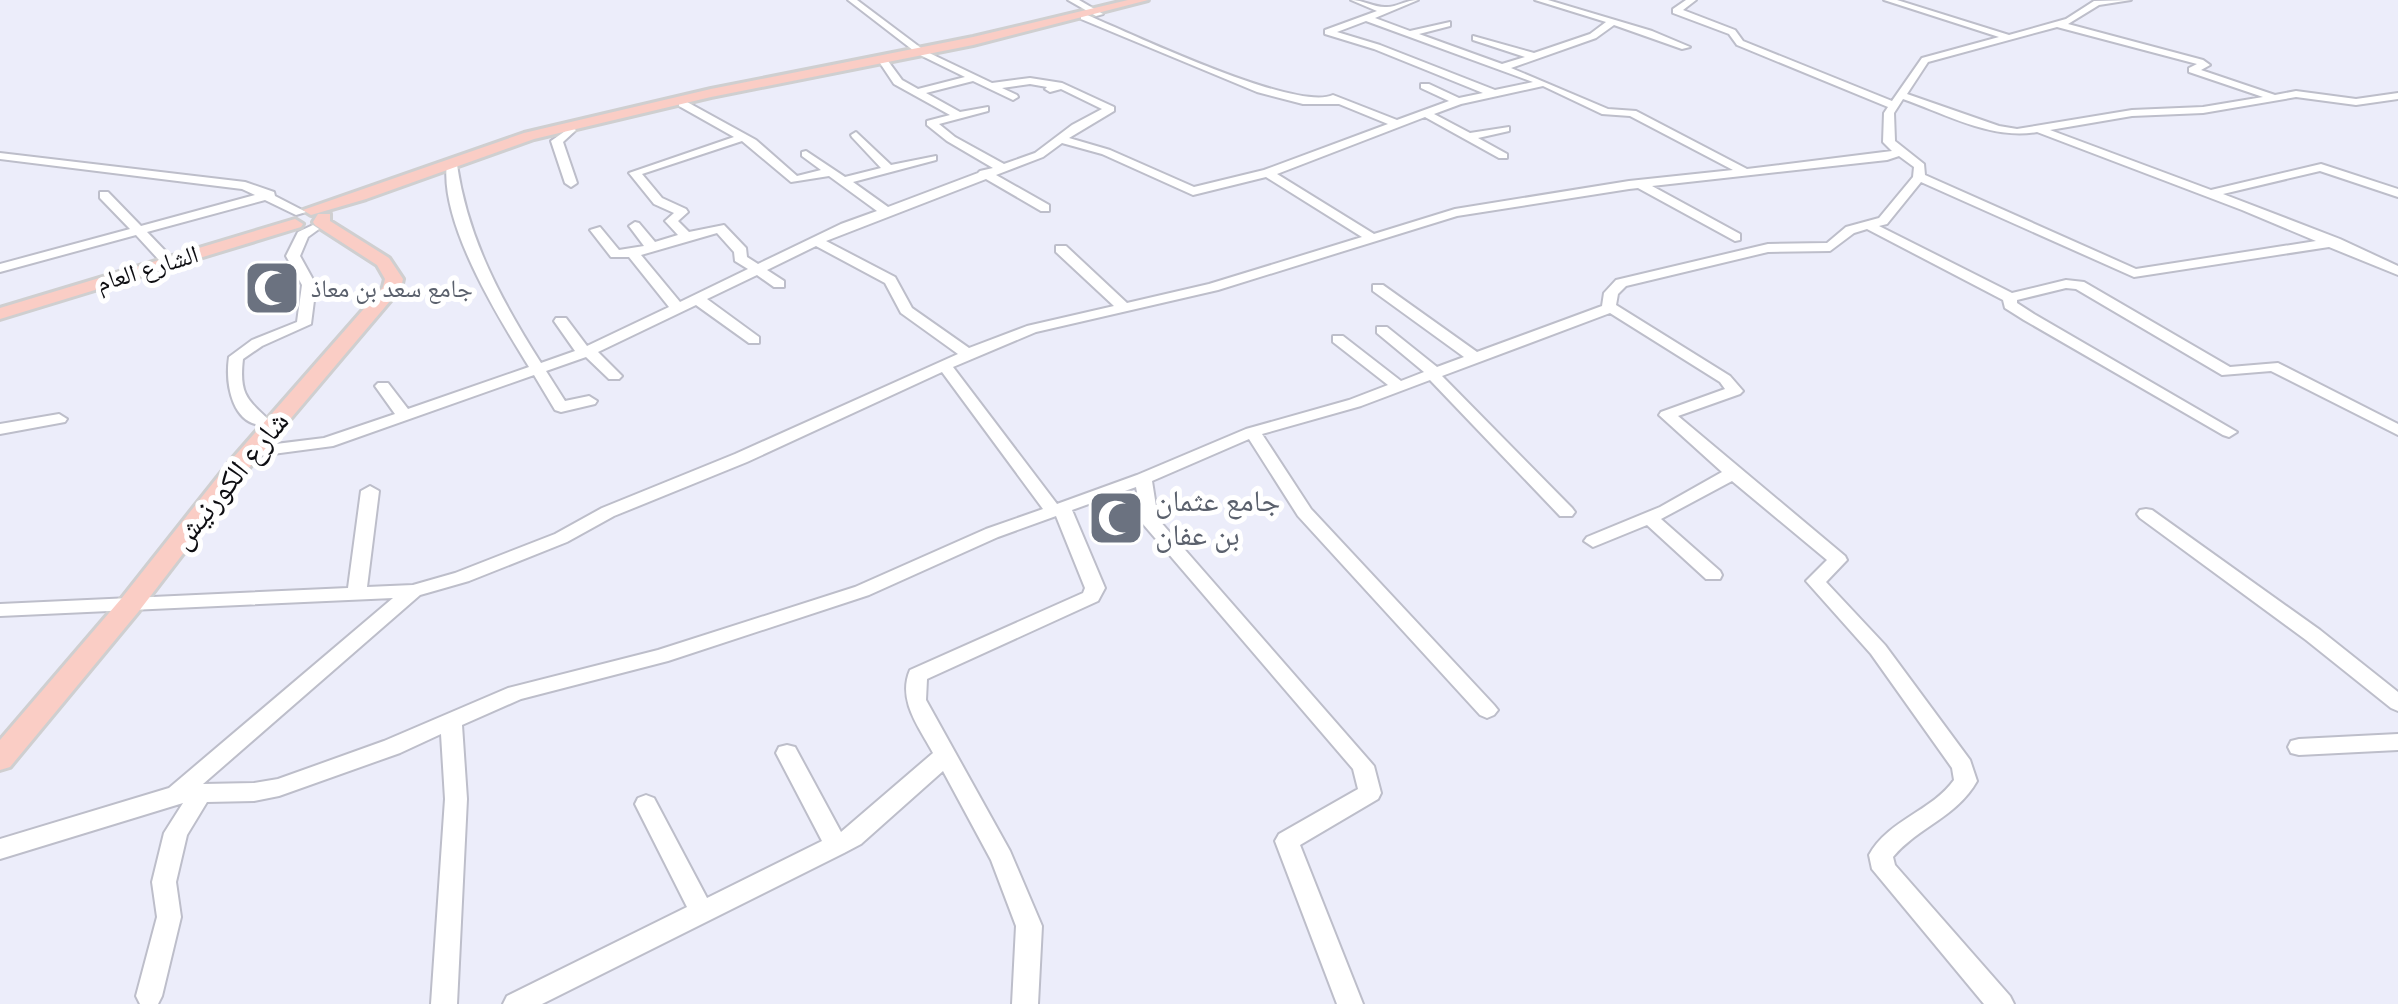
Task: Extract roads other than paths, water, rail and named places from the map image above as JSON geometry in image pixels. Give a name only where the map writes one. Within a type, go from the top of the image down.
[{"type":"main road","points":[[1092,14],[1142,0]]},
{"type":"main road","points":[[307,219],[491,148],[1155,0]]},
{"type":"main road","points":[[307,219],[451,165],[578,126],[923,53]]},
{"type":"main road","name":"الشارع العام","points":[[0,310],[158,260],[307,219]]},
{"type":"main road","name":"شارع الكورنيش","points":[[0,759],[264,422],[364,309],[382,280],[374,266],[307,219]]},
{"type":"main road","name":"شارع الكورنيش","points":[[0,737],[120,605],[392,288],[391,270],[321,222],[307,219]]},
{"type":"street","points":[[852,0],[923,53],[1013,97]]},
{"type":"street","points":[[1072,0],[1092,14],[1261,90],[1303,101],[1340,101]]},
{"type":"street","points":[[1354,0],[1390,12]]},
{"type":"street","points":[[1414,0],[1328,32],[1377,46],[1491,92]]},
{"type":"street","points":[[1539,0],[1610,24],[1638,28],[1685,46]]},
{"type":"street","points":[[1692,0],[1676,11],[1732,32],[1740,43],[1896,100],[1997,129],[2036,130],[2132,113],[2203,110],[2308,94],[2356,102],[2398,96]]},
{"type":"street","points":[[1888,0],[2005,36]]},
{"type":"street","points":[[1609,306],[1611,293],[1620,283],[1768,248],[1830,248],[1850,230],[1883,220],[1919,177],[1920,166],[1889,142],[1886,132],[1896,100],[1925,60],[2057,24],[2097,4],[2127,0]]},
{"type":"street","points":[[1367,18],[1544,82],[1606,112],[1632,113],[1747,173]]},
{"type":"street","points":[[1411,33],[1447,24]]},
{"type":"street","points":[[1504,68],[1593,36],[1610,24]]},
{"type":"street","points":[[2057,24],[2200,62],[2205,65],[2192,70],[2276,98]]},
{"type":"street","points":[[1476,38],[1536,57]]},
{"type":"street","points":[[884,63],[894,78],[956,114]]},
{"type":"street","points":[[920,92],[972,78]]},
{"type":"street","points":[[250,452],[328,443],[587,352],[755,268],[884,210],[1039,155],[1076,127],[1110,109],[1030,81],[992,86]]},
{"type":"street","points":[[1062,139],[1106,152],[1192,191],[1268,173],[1458,101],[1544,82]]},
{"type":"street","points":[[1425,86],[1458,101]]},
{"type":"street","points":[[1328,96],[1397,124]]},
{"type":"street","points":[[683,104],[758,146],[795,180],[829,172]]},
{"type":"street","points":[[984,109],[932,124],[1002,168]]},
{"type":"street","points":[[1424,113],[1503,156]]},
{"type":"street","points":[[571,183],[557,141],[578,126]]},
{"type":"street","points":[[1467,136],[1505,129]]},
{"type":"street","points":[[2036,130],[2062,136],[2335,242],[2398,271]]},
{"type":"street","points":[[856,135],[889,169]]},
{"type":"street","points":[[682,212],[658,201],[635,173],[741,138]]},
{"type":"street","points":[[0,610],[413,591],[462,577],[561,538],[608,512],[741,458],[1032,329],[1125,309],[1323,256],[1455,213],[1640,184],[1868,160],[1900,152]]},
{"type":"street","points":[[806,154],[884,210]]},
{"type":"street","points":[[0,156],[245,186],[270,195],[307,219],[293,256],[308,286],[304,324],[257,343],[236,357],[232,385],[249,414],[264,422]]},
{"type":"street","points":[[843,181],[932,158]]},
{"type":"street","points":[[451,165],[464,236],[560,408],[589,401]]},
{"type":"street","points":[[2207,194],[2321,167],[2398,193]]},
{"type":"street","points":[[984,173],[1046,208]]},
{"type":"street","points":[[1268,173],[1372,238]]},
{"type":"street","points":[[1919,177],[2134,273],[2335,242]]},
{"type":"street","points":[[1640,184],[1735,236]]},
{"type":"street","points":[[104,195],[116,204],[158,260]]},
{"type":"street","points":[[0,268],[270,195]]},
{"type":"street","points":[[686,236],[671,221],[682,212],[700,207]]},
{"type":"street","points":[[1868,225],[2010,298],[2066,284],[2079,285],[2227,372],[2273,366],[2282,369],[2398,430]]},
{"type":"street","points":[[635,226],[652,246]]},
{"type":"street","points":[[596,230],[616,254],[720,228],[741,251],[740,258],[779,284]]},
{"type":"street","points":[[816,241],[890,280],[906,310],[968,355]]},
{"type":"street","points":[[1060,250],[1125,309]]},
{"type":"street","points":[[633,252],[678,306]]},
{"type":"street","points":[[2380,263],[2398,260]]},
{"type":"street","points":[[1378,288],[1477,359]]},
{"type":"street","points":[[696,298],[754,340]]},
{"type":"street","points":[[2010,298],[2010,304],[2029,316],[2229,432]]},
{"type":"street","points":[[0,849],[188,795],[278,787],[363,759],[515,693],[661,656],[862,591],[1252,432],[1355,403],[1565,328],[1609,306]]},
{"type":"street","points":[[1609,306],[1725,379],[1735,391],[1667,415],[1838,560],[1815,581],[1870,644],[1886,655],[1892,671],[1962,766],[1966,781],[1958,796],[1891,840],[1882,854],[1884,870],[2001,1004]]},
{"type":"street","points":[[561,321],[614,376]]},
{"type":"street","points":[[1382,330],[1433,373],[1566,512]]},
{"type":"street","points":[[1338,339],[1398,386]]},
{"type":"street","points":[[946,366],[1058,510],[1094,588],[1091,597],[916,675],[914,700],[1002,858],[1028,926],[1025,1004]]},
{"type":"street","points":[[383,386],[404,415]]},
{"type":"street","points":[[0,429],[58,419]]},
{"type":"street","points":[[1252,432],[1304,512],[1488,710]]},
{"type":"street","points":[[1592,541],[1649,518],[1732,473]]},
{"type":"street","points":[[1143,478],[1150,520],[1363,766],[1370,792],[1287,841],[1350,1004]]},
{"type":"street","points":[[358,594],[370,491]]},
{"type":"street","points":[[2146,514],[2314,635],[2398,704]]},
{"type":"street","points":[[1649,518],[1713,574]]},
{"type":"street","points":[[148,996],[169,916],[164,882],[188,795],[413,591]]},
{"type":"street","points":[[444,1004],[456,799],[452,720]]},
{"type":"street","points":[[2298,747],[2398,742]]},
{"type":"street","points":[[787,752],[836,846]]},
{"type":"street","points":[[516,1004],[852,837],[946,755]]},
{"type":"street","points":[[646,804],[702,912]]},
{"type":"place","name":"جامع سعد بن معاذ","points":[[272,288]]},
{"type":"place","name":"جامع عثمان بن عفان","points":[[1116,518]]}]
